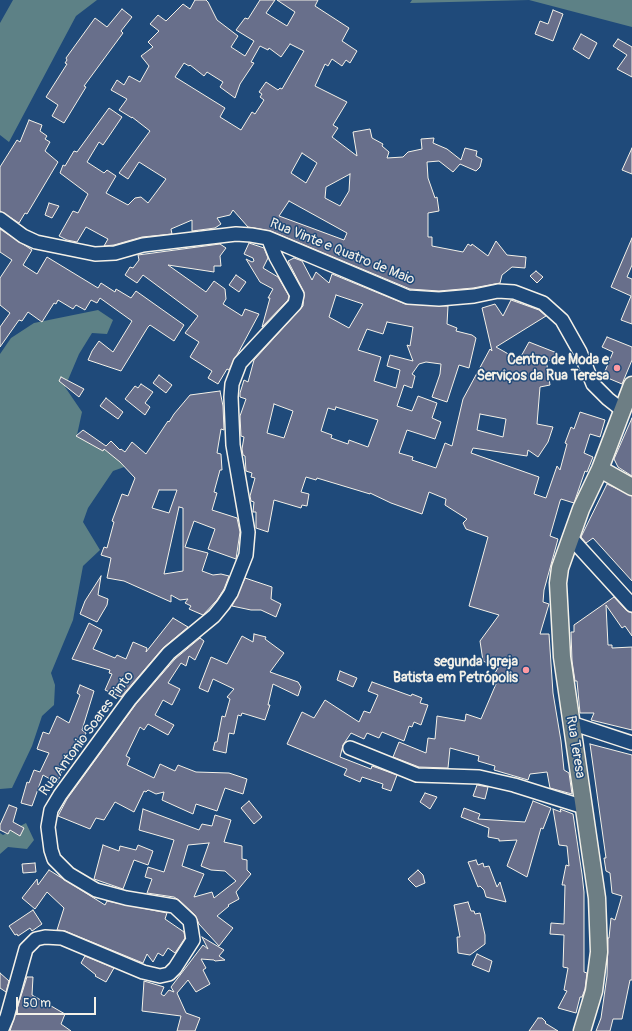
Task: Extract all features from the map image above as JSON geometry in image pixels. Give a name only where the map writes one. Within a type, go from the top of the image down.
[{"type":"main road","name":"Rua Teresa","points":[[582,1031],[594,991],[599,952],[597,898],[562,657],[558,583],[560,568],[570,537],[600,469],[632,385]]},
{"type":"main road","points":[[600,469],[632,487]]},
{"type":"street","name":"Rua Vinte e Quatro de Maio","points":[[0,219],[22,236],[36,242],[95,254],[115,253],[143,245],[236,234],[251,235],[269,240],[408,297],[425,300],[454,298],[506,290],[537,300],[562,320],[580,352],[593,384],[622,410]]},
{"type":"street","name":"Rua Antonio Soares Pinto","points":[[1,1031],[7,1017],[26,949],[36,939],[45,937],[62,938],[143,972],[160,976],[169,974],[175,968],[193,940],[190,921],[174,906],[126,898],[96,890],[69,874],[54,859],[51,850],[48,827],[51,810],[60,795],[130,699],[169,653],[214,616],[223,605],[231,592],[246,554],[248,532],[234,445],[231,397],[232,384],[240,363],[295,304],[297,295],[276,257],[269,240]]},
{"type":"street","points":[[570,537],[632,605]]},
{"type":"street","points":[[571,723],[632,743]]},
{"type":"street","points":[[350,748],[417,775],[479,777],[514,785],[584,807]]},
{"type":"green space","points":[[13,0],[97,0],[76,16],[9,142],[0,135],[0,23]]},
{"type":"green space","points":[[412,0],[529,0],[410,3]]},
{"type":"green space","points":[[529,0],[632,0],[632,27]]},
{"type":"green space","points":[[98,310],[113,320],[107,334],[92,333],[79,354],[65,387],[82,412],[77,435],[110,453],[127,466],[113,471],[88,508],[83,522],[100,550],[83,566],[73,620],[51,673],[55,685],[54,705],[42,716],[32,746],[12,788],[0,789],[0,354],[11,338],[34,323]]},
{"type":"green space","points":[[26,823],[34,840],[27,849],[8,847],[0,854],[0,833],[3,835]]},
{"type":"building","points":[[195,0],[206,0],[217,20],[238,36],[231,47],[245,56],[254,41],[236,30],[245,18],[248,19],[260,0],[275,0],[266,13],[287,26],[295,12],[277,0],[318,0],[315,6],[349,28],[342,41],[357,51],[350,63],[346,60],[342,66],[332,59],[328,66],[325,64],[315,86],[347,102],[333,125],[338,128],[332,137],[357,156],[353,132],[370,129],[372,138],[383,144],[382,146],[389,152],[387,158],[403,157],[408,152],[422,149],[421,139],[434,138],[433,143],[447,149],[461,160],[465,148],[477,151],[476,156],[482,159],[480,167],[476,171],[460,164],[453,172],[439,161],[427,162],[428,178],[435,198],[437,197],[439,211],[428,213],[428,237],[432,237],[432,246],[463,252],[468,244],[471,246],[472,244],[488,256],[496,241],[507,255],[526,257],[525,268],[512,267],[502,275],[500,283],[473,288],[439,291],[410,289],[271,231],[248,227],[233,210],[230,215],[217,218],[221,224],[215,228],[192,231],[192,220],[171,229],[172,234],[142,237],[114,245],[104,246],[108,239],[86,227],[77,242],[67,240],[59,236],[73,211],[78,213],[88,194],[60,173],[63,165],[65,166],[74,151],[77,152],[109,108],[122,117],[103,145],[99,142],[87,162],[104,173],[107,170],[116,176],[106,193],[128,205],[135,198],[141,197],[148,203],[166,179],[139,162],[128,179],[119,173],[150,131],[132,117],[119,110],[127,99],[111,90],[117,80],[124,85],[129,76],[140,82],[149,66],[141,56],[153,47],[148,42],[159,31],[150,24],[158,15],[166,21],[183,4],[190,9]],"holes":[[[290,44],[304,51],[282,89],[280,88],[278,90],[266,82],[259,92],[262,94],[260,97],[264,100],[255,114],[252,112],[241,130],[220,117],[225,108],[175,77],[184,63],[189,66],[190,65],[204,76],[207,72],[223,82],[220,87],[235,98],[240,84],[254,63],[251,62],[260,46],[268,50],[269,48],[281,57]],[[302,153],[317,163],[306,183],[291,173]],[[350,174],[349,191],[340,206],[325,198],[326,187]],[[289,201],[347,233],[344,240],[279,216]]]},
{"type":"building","points":[[122,9],[132,17],[121,31],[123,33],[84,86],[86,87],[64,123],[52,116],[58,105],[46,97],[67,64],[65,63],[67,60],[66,58],[95,18],[107,27]]},
{"type":"building","points":[[553,10],[563,14],[553,41],[535,34],[540,21],[548,24]]},
{"type":"building","points":[[581,34],[597,43],[589,59],[573,49]]},
{"type":"building","points":[[618,39],[632,47],[632,77],[617,69],[627,55],[613,46]]},
{"type":"building","points":[[29,120],[42,125],[40,131],[47,136],[45,139],[50,142],[45,151],[58,162],[27,214],[25,213],[19,223],[0,211],[0,167],[17,140],[20,142]]},
{"type":"building","points":[[632,148],[632,174],[622,170]]},
{"type":"building","points":[[49,203],[59,206],[52,218],[45,215]]},
{"type":"building","points":[[0,229],[32,250],[23,265],[37,274],[47,257],[98,288],[101,283],[115,292],[116,289],[131,298],[136,291],[184,325],[174,341],[150,325],[121,371],[88,360],[99,341],[113,352],[132,321],[100,298],[97,303],[91,300],[85,310],[76,305],[73,309],[58,300],[56,304],[54,303],[42,322],[28,312],[22,321],[19,320],[0,347],[0,327],[10,313],[0,305],[0,278],[12,260],[0,252]]},
{"type":"building","points":[[632,238],[632,265],[627,277],[632,279],[632,324],[621,320],[631,296],[611,287]]},
{"type":"building","points":[[249,243],[264,248],[268,258],[263,268],[278,277],[289,296],[288,300],[262,327],[270,298],[268,298],[273,289],[260,282],[246,259],[252,262],[254,261],[253,258],[244,254]]},
{"type":"building","points":[[220,244],[226,248],[220,256],[221,266],[214,266],[214,272],[168,265],[206,292],[214,281],[225,289],[226,299],[223,304],[242,316],[245,309],[259,314],[229,370],[227,369],[218,384],[208,378],[212,371],[190,357],[199,342],[185,333],[198,316],[143,275],[137,283],[125,275],[130,267],[133,268],[139,260],[138,255]]},
{"type":"building","points":[[294,258],[302,261],[312,280],[316,272],[329,283],[332,274],[405,304],[448,306],[447,324],[457,328],[456,331],[472,335],[476,338],[469,368],[459,365],[447,402],[432,397],[440,374],[441,364],[426,362],[419,364],[412,374],[415,376],[412,388],[404,385],[397,406],[412,411],[418,396],[437,403],[432,418],[441,422],[435,439],[407,430],[399,453],[413,457],[412,460],[436,468],[445,443],[452,446],[463,399],[490,349],[492,351],[482,308],[495,304],[503,316],[511,300],[539,310],[546,316],[496,347],[519,360],[529,342],[557,353],[554,362],[546,359],[550,385],[540,387],[537,424],[553,427],[548,442],[538,457],[528,450],[527,456],[473,448],[471,453],[539,477],[534,494],[546,498],[557,466],[560,470],[567,444],[565,443],[571,427],[574,429],[580,412],[605,420],[600,437],[590,434],[584,453],[593,457],[587,472],[585,471],[574,503],[561,499],[560,501],[550,536],[558,539],[544,590],[543,602],[549,604],[540,634],[549,634],[553,693],[564,770],[569,773],[572,794],[550,788],[547,772],[530,774],[528,780],[494,770],[495,766],[478,761],[479,756],[450,748],[448,768],[419,767],[393,757],[399,742],[426,753],[428,738],[435,739],[437,716],[465,721],[466,714],[481,719],[496,684],[490,681],[498,668],[483,661],[480,641],[499,615],[469,606],[488,537],[466,529],[463,523],[467,519],[445,505],[446,499],[429,492],[422,514],[391,503],[370,493],[317,478],[316,480],[306,477],[301,492],[309,494],[307,506],[302,505],[301,508],[274,500],[268,532],[256,528],[256,512],[253,512],[254,502],[251,501],[250,496],[255,478],[251,477],[252,473],[246,471],[245,456],[243,455],[242,449],[244,437],[241,436],[240,416],[246,399],[240,397],[240,393],[244,380],[248,382],[254,360],[303,306],[304,292],[288,261]],"holes":[[[336,295],[363,304],[349,328],[329,317]],[[387,322],[413,327],[410,346],[407,345],[413,361],[390,355],[387,366],[400,370],[396,388],[374,381],[381,357],[358,350],[367,329],[383,334]],[[274,404],[293,411],[284,438],[267,433]],[[336,407],[378,420],[368,447],[349,440],[348,444],[331,438],[332,435],[321,431],[328,408],[335,410]],[[480,414],[506,419],[503,437],[477,430]]]},
{"type":"building","points":[[536,271],[543,277],[537,283],[530,276]]},
{"type":"building","points":[[236,275],[246,282],[239,292],[229,285]]},
{"type":"building","name":"Centro de Moda e Serviços da Rua Teresa","points":[[607,337],[632,347],[632,360],[622,384],[603,376],[613,352],[602,347]]},
{"type":"building","points":[[159,375],[172,385],[166,393],[153,383]]},
{"type":"building","points":[[61,377],[84,389],[79,397],[59,381]]},
{"type":"building","points":[[141,384],[153,392],[145,403],[150,407],[145,415],[125,399],[135,386],[138,388]]},
{"type":"building","points":[[220,391],[223,406],[224,430],[221,429],[217,453],[221,454],[222,470],[220,470],[214,492],[217,493],[212,510],[237,518],[240,532],[236,559],[208,549],[215,529],[194,521],[185,547],[208,553],[202,571],[213,575],[221,574],[229,576],[224,589],[217,600],[203,615],[189,609],[191,606],[185,603],[188,599],[180,600],[171,595],[171,602],[124,581],[107,578],[111,558],[101,555],[104,547],[107,548],[114,522],[112,521],[122,494],[128,496],[135,478],[120,462],[104,449],[103,451],[76,436],[83,430],[106,446],[111,441],[120,450],[121,449],[125,452],[132,442],[146,454],[168,421],[169,422],[190,395]],"holes":[[[159,490],[177,490],[169,513],[152,508]],[[179,507],[183,508],[183,571],[164,574]]]},
{"type":"building","points":[[106,398],[123,412],[118,419],[100,406]]},
{"type":"building","points":[[632,418],[632,476],[618,467],[614,459]]},
{"type":"building","points":[[607,484],[632,496],[632,581],[593,538],[586,543],[581,537]]},
{"type":"building","points":[[101,576],[98,595],[108,599],[107,605],[97,622],[80,614],[85,601]]},
{"type":"building","points":[[245,578],[272,587],[271,599],[281,604],[276,617],[261,610],[251,610],[232,606]]},
{"type":"building","points":[[614,597],[626,610],[632,613],[632,636],[625,626],[622,628],[606,605],[608,645],[612,645],[612,648],[632,647],[632,730],[591,720],[594,713],[580,713],[577,681],[575,681],[572,661],[571,632],[574,632],[574,625]]},
{"type":"building","points":[[173,618],[188,627],[163,648],[121,697],[105,690],[112,674],[109,673],[110,670],[72,659],[89,623],[102,630],[93,649],[115,658],[117,655],[126,659],[133,642],[147,648],[146,652]]},
{"type":"building","points":[[254,634],[266,637],[265,639],[284,653],[270,672],[298,682],[301,687],[298,696],[273,684],[268,705],[270,705],[265,720],[242,713],[241,716],[238,715],[234,734],[229,733],[226,753],[213,750],[215,742],[217,742],[222,716],[225,717],[230,699],[227,697],[234,689],[213,679],[208,692],[199,688],[211,657],[227,664],[242,636],[253,642]]},
{"type":"building","points":[[200,638],[204,641],[195,660],[189,656],[186,666],[181,663],[168,683],[180,689],[172,705],[163,700],[155,715],[174,725],[168,735],[148,724],[144,730],[140,727],[126,756],[130,758],[127,765],[154,778],[160,764],[175,771],[178,765],[196,772],[229,773],[247,779],[243,794],[225,788],[217,811],[196,804],[193,814],[162,800],[164,792],[156,794],[148,790],[146,792],[144,791],[134,812],[115,802],[104,820],[96,818],[90,829],[58,816],[67,799],[136,704],[175,659]]},
{"type":"building","points":[[340,671],[357,678],[353,687],[337,680]]},
{"type":"building","points":[[372,682],[411,696],[412,694],[422,698],[420,703],[428,705],[421,725],[414,722],[412,727],[409,726],[404,741],[382,732],[379,738],[367,733],[364,739],[351,733],[343,745],[340,757],[371,769],[372,766],[397,775],[391,791],[382,788],[383,784],[362,777],[360,782],[344,775],[347,769],[287,744],[302,712],[314,718],[325,700],[359,722],[364,711],[370,713],[378,695],[368,691]]},
{"type":"building","points":[[80,685],[94,691],[82,730],[86,733],[80,747],[78,746],[71,759],[68,757],[57,783],[43,775],[32,806],[21,803],[27,782],[29,783],[34,770],[40,772],[49,753],[37,749],[43,732],[49,734],[57,716],[69,723],[80,695],[77,693]]},
{"type":"building","points":[[590,744],[632,755],[632,980],[630,980],[622,1019],[613,1019],[610,1031],[596,1031],[601,1018],[607,976],[608,938],[611,918],[615,920],[622,896],[612,893],[610,873],[606,871],[604,858],[606,858]]},
{"type":"building","points":[[477,785],[488,787],[485,799],[473,796]]},
{"type":"building","points":[[425,793],[437,797],[430,809],[420,802]]},
{"type":"building","points":[[249,801],[262,817],[254,824],[241,808]]},
{"type":"building","points":[[533,801],[551,808],[543,829],[541,828],[527,877],[507,866],[517,840],[499,841],[499,839],[488,837],[489,828],[461,817],[464,808],[480,814],[478,819],[525,822]]},
{"type":"building","points":[[9,805],[17,808],[13,822],[24,828],[20,836],[10,830],[8,834],[0,830],[0,825]]},
{"type":"building","points":[[143,809],[199,830],[202,824],[212,826],[215,815],[231,820],[224,842],[242,846],[242,859],[247,860],[247,870],[251,874],[236,892],[239,899],[228,905],[229,906],[217,916],[233,928],[219,946],[199,924],[195,915],[179,900],[174,897],[147,893],[152,879],[145,877],[148,867],[164,872],[174,840],[139,830]],"holes":[[[209,843],[201,866],[211,870],[225,871],[236,881],[214,898],[212,892],[194,897],[204,874],[182,866],[188,845]]]},
{"type":"building","points":[[553,809],[561,812],[560,809],[573,814],[582,874],[584,892],[584,972],[587,973],[585,989],[582,997],[580,997],[576,1013],[558,1008],[567,991],[564,990],[568,968],[563,967],[564,935],[550,934],[551,923],[564,924],[565,885],[562,885],[566,865],[569,866],[567,846],[559,845]]},
{"type":"building","points":[[103,845],[119,851],[120,846],[136,850],[138,845],[153,851],[148,865],[134,860],[123,889],[94,879]]},
{"type":"building","points":[[476,860],[478,865],[483,863],[484,867],[489,866],[497,887],[500,882],[506,902],[486,897],[484,890],[480,886],[478,887],[468,862]]},
{"type":"building","points":[[35,863],[36,872],[23,873],[22,864]]},
{"type":"building","points":[[49,870],[105,905],[107,901],[167,913],[165,919],[184,932],[185,938],[175,953],[168,948],[163,956],[158,953],[153,962],[147,954],[143,963],[65,931],[57,930],[64,908],[47,892],[35,909],[22,898],[37,879],[38,885]]},
{"type":"building","points":[[418,870],[423,875],[425,883],[416,887],[408,879]]},
{"type":"building","points":[[468,902],[471,911],[474,911],[475,914],[480,913],[485,935],[485,944],[470,955],[458,953],[457,937],[460,937],[454,905]]},
{"type":"building","points":[[33,910],[42,924],[32,931],[30,928],[18,936],[17,934],[15,935],[9,926]]},
{"type":"building","points":[[202,937],[224,950],[219,956],[225,960],[215,961],[201,959],[206,968],[203,970],[210,984],[196,992],[188,980],[177,993],[186,1013],[200,1018],[195,1031],[177,1031],[181,1016],[142,1011],[144,981],[164,987],[161,994],[164,996],[169,990],[174,992],[171,987],[203,945],[208,949]]},
{"type":"building","points":[[477,954],[492,961],[489,972],[472,965]]},
{"type":"building","points":[[85,956],[114,968],[106,982],[95,976],[96,975],[81,963]]},
{"type":"building","points":[[0,973],[9,981],[6,992],[0,988]]},
{"type":"building","points":[[27,977],[33,977],[32,995],[65,1014],[61,1024],[71,1031],[10,1031]]},
{"type":"building","points":[[538,1018],[542,1018],[546,1022],[545,1023],[558,1031],[529,1031]]},
{"type":"place","name":"Centro de Moda e Serviços da Rua Teresa","points":[[617,368]]},
{"type":"place","name":"segunda Igreja Batista em Petrópolis","points":[[526,670]]}]
